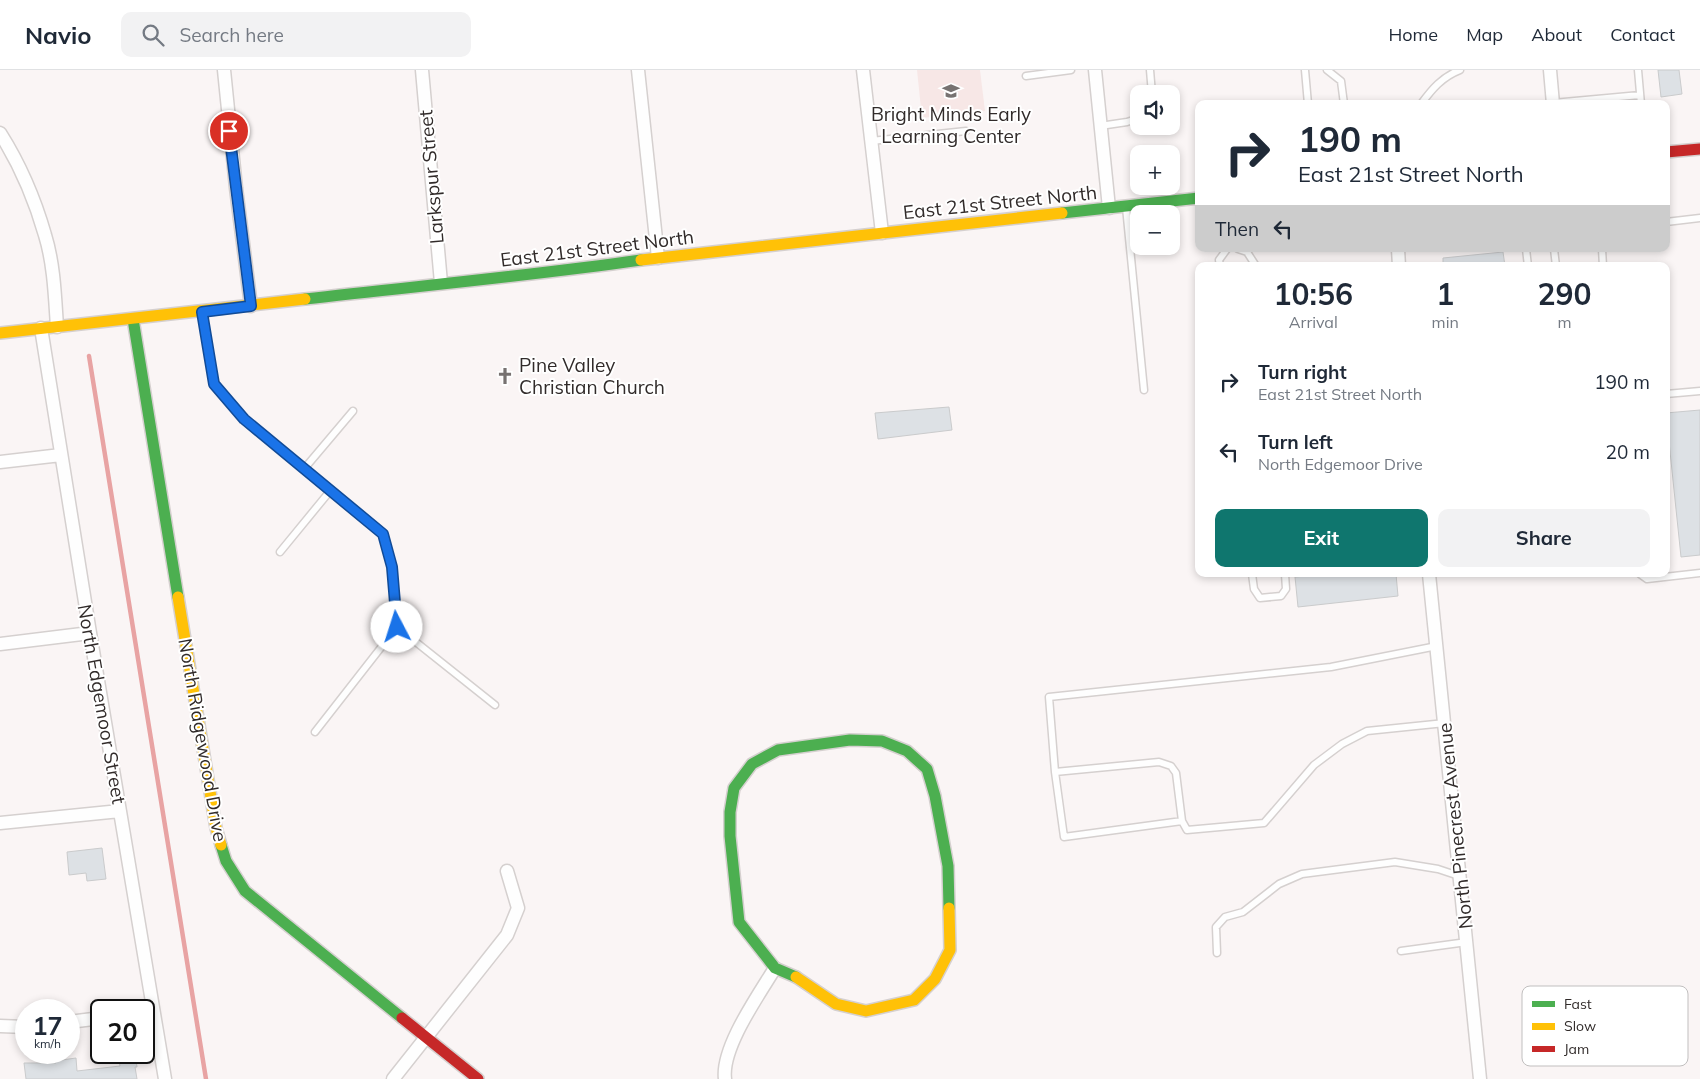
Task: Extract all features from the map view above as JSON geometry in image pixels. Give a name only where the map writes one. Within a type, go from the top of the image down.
[{"type":"street","points":[[224,70],[251,306]]},
{"type":"street","name":"Larkspur Street","points":[[422,70],[441,283]]},
{"type":"street","points":[[638,70],[658,258]]},
{"type":"street","points":[[862,70],[882,233]]},
{"type":"street","points":[[1094,70],[1109,208]]},
{"type":"street","points":[[1550,70],[1553,100]]},
{"type":"street","points":[[0,133],[26,184],[46,236],[52,270],[57,327]]},
{"type":"street","points":[[1670,152],[1700,148]]},
{"type":"street","name":"East 21st Street North","points":[[0,333],[202,312],[441,283],[572,270],[658,258],[1195,198]]},
{"type":"street","name":"North Ridgewood Drive","points":[[132,319],[216,828],[226,862],[245,891],[478,1079]]},
{"type":"street","name":"North Edgemoor Street","points":[[41,328],[120,811],[147,999]]},
{"type":"street","points":[[0,462],[61,455]]},
{"type":"street","name":"North Pinecrest Avenue","points":[[1429,577],[1480,1079]]},
{"type":"street","points":[[0,644],[90,633]]},
{"type":"street","points":[[850,740],[882,741],[907,752],[926,769],[935,796],[948,866],[950,950],[935,979],[914,1000],[866,1011],[836,1004],[794,976],[775,968],[739,922],[730,836],[730,812],[734,788],[752,764],[778,750],[850,740]]},
{"type":"street","points":[[0,823],[120,811]]},
{"type":"street","points":[[393,1079],[507,935],[518,908],[507,871]]},
{"type":"street","points":[[725,1079],[723,1069],[734,1039],[775,968]]},
{"type":"street","points":[[0,1026],[15,1027]]},
{"type":"street","name":"North Edgemoor Street","points":[[155,1036],[165,1079]]},
{"type":"lane","points":[[1026,76],[1071,70]]},
{"type":"lane","points":[[1150,70],[1151,85]]},
{"type":"lane","points":[[1304,70],[1308,100]]},
{"type":"lane","points":[[1327,70],[1341,81],[1343,100]]},
{"type":"lane","points":[[1424,100],[1433,88],[1448,75],[1460,70]]},
{"type":"lane","points":[[1638,70],[1641,100]]},
{"type":"lane","points":[[1592,100],[1640,95]]},
{"type":"lane","points":[[1100,126],[1130,121]]},
{"type":"lane","points":[[871,141],[966,131]]},
{"type":"lane","points":[[1126,206],[1144,390]]},
{"type":"lane","points":[[1670,222],[1700,218]]},
{"type":"lane","points":[[202,312],[214,384],[244,419],[383,534],[392,567],[397,627],[315,732]]},
{"type":"lane","points":[[1670,394],[1700,390]]},
{"type":"lane","points":[[304,469],[353,411]]},
{"type":"lane","points":[[280,552],[330,491]]},
{"type":"lane","points":[[1670,576],[1700,573]]},
{"type":"lane","points":[[1252,577],[1254,589],[1260,598],[1281,596],[1286,589],[1285,577]]},
{"type":"lane","points":[[1646,577],[1658,577]]},
{"type":"lane","points":[[397,627],[495,706]]},
{"type":"lane","points":[[1182,821],[1064,837],[1055,772],[1049,697],[1331,667],[1437,646]]},
{"type":"lane","points":[[1055,772],[1158,762],[1171,766],[1176,773],[1182,821],[1187,830],[1264,823],[1314,765],[1342,744],[1367,732],[1444,723]]},
{"type":"lane","points":[[1217,952],[1216,926],[1225,917],[1243,912],[1278,884],[1302,874],[1395,862],[1438,869],[1460,876]]},
{"type":"lane","points":[[1402,951],[1467,942]]},
{"type":"shaded area","name":"Bright Minds Early Learning Center","points":[[917,70],[980,70],[985,111],[922,118]]},
{"type":"building","points":[[1658,70],[1679,70],[1682,94],[1661,97]]},
{"type":"building","points":[[1503,252],[1504,262],[1443,262],[1443,258]]},
{"type":"building","points":[[949,407],[952,430],[878,439],[875,413]]},
{"type":"building","points":[[1700,410],[1700,555],[1681,557],[1670,451],[1670,413]]},
{"type":"building","points":[[1295,577],[1396,577],[1398,596],[1298,607]]},
{"type":"building","points":[[102,848],[106,879],[87,881],[86,873],[69,875],[67,852]]},
{"type":"building","points":[[24,1064],[76,1064],[77,1071],[120,1066],[120,1064],[137,1064],[137,1067],[135,1067],[137,1079],[26,1079]]},
{"type":"waterway","points":[[89,356],[206,1079]]},
{"type":"traffic: fast","points":[[1062,213],[1195,198]]},
{"type":"traffic: fast","points":[[305,299],[641,260]]},
{"type":"traffic: fast","points":[[133,319],[178,597]]},
{"type":"traffic: fast","points":[[850,740],[882,741],[907,751],[927,769],[935,796],[948,866],[949,908]]},
{"type":"traffic: fast","points":[[796,977],[775,968],[739,922],[730,836],[730,812],[734,788],[752,764],[778,750],[850,740]]},
{"type":"traffic: fast","points":[[221,845],[226,861],[245,891],[402,1018]]},
{"type":"traffic: slow","points":[[641,260],[1062,213]]},
{"type":"traffic: slow","points":[[0,333],[305,299]]},
{"type":"traffic: slow","points":[[178,597],[216,828],[221,845]]},
{"type":"traffic: slow","points":[[796,977],[836,1004],[866,1011],[914,1000],[935,979],[950,950],[949,908]]},
{"type":"traffic: jam","points":[[1670,152],[1700,149]]},
{"type":"traffic: jam","points":[[402,1018],[478,1079]]},
{"type":"place","name":"Bright Minds Early Learning Center","points":[[951,91]]},
{"type":"place","name":"Pine Valley Christian Church","points":[[505,376]]},
{"type":"route","points":[[229,131],[251,306],[202,312],[214,384],[244,419],[383,534],[392,567],[397,627]]}]
